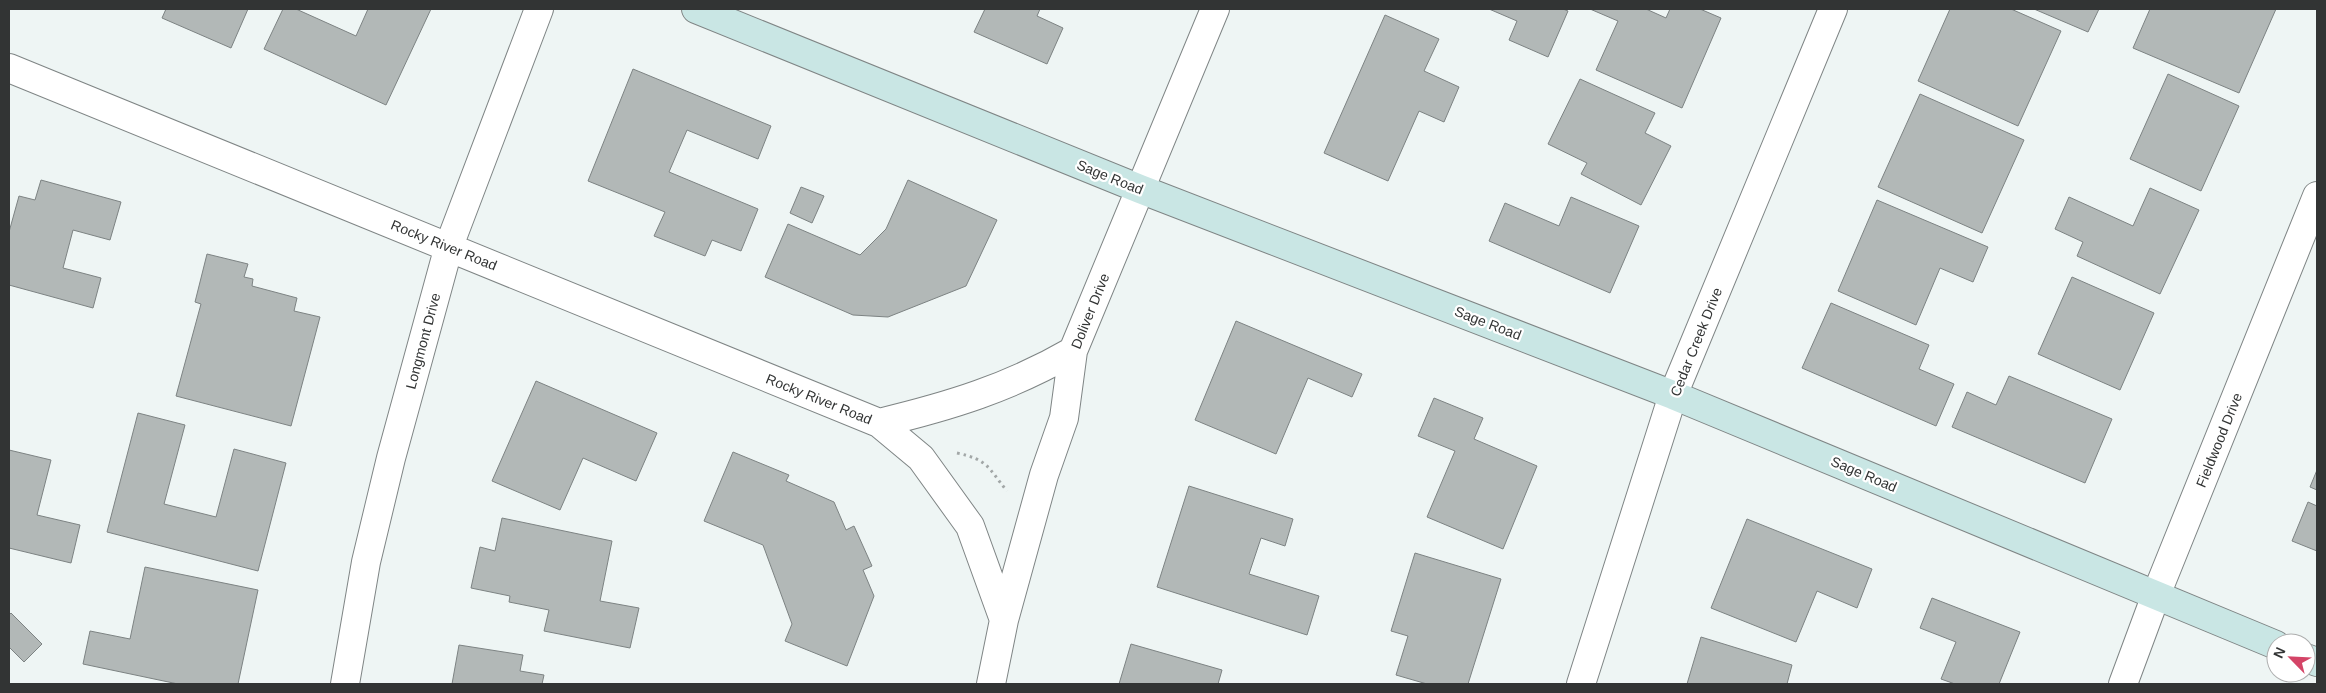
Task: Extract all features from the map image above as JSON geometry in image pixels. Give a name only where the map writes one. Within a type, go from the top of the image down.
[{"type":"street","name":"Longmont Drive","points":[[345,684],[366,562],[448,246],[539,9]]},
{"type":"street","name":"Sage Road","points":[[696,9],[1140,189],[1674,394],[2266,641]]},
{"type":"street","name":"Doliver Drive","points":[[991,684],[1004,620],[1035,508],[1064,418],[1073,351],[1215,9]]},
{"type":"street","name":"Cedar Creek Drive","points":[[1581,684],[1674,394],[1833,9]]},
{"type":"street","name":"Rocky River Road","points":[[9,68],[448,246],[879,424],[922,458],[970,526],[1004,620]]},
{"type":"street","name":"Fieldwood Drive","points":[[2123,684],[2156,595],[2317,196]]},
{"type":"street","name":"Rocky River Road","points":[[879,424],[942,408],[1011,383],[1034,373],[1073,351]]},
{"type":"path","points":[[922,458],[954,453],[979,460],[988,465],[1012,496],[1035,508]]},
{"type":"building","points":[[166,9],[248,9],[231,48],[162,18]]},
{"type":"building","points":[[283,9],[296,9],[356,36],[368,9],[431,9],[386,105],[264,49]]},
{"type":"building","points":[[985,9],[1040,9],[1037,16],[1063,28],[1047,64],[974,32]]},
{"type":"building","points":[[1489,9],[1563,9],[1568,11],[1548,57],[1509,40],[1517,21]]},
{"type":"building","points":[[1590,9],[1646,9],[1666,18],[1670,9],[1700,9],[1721,18],[1682,108],[1596,70],[1618,21]]},
{"type":"building","points":[[1950,9],[2011,9],[2061,31],[2018,126],[1918,81]]},
{"type":"building","points":[[2034,9],[2099,9],[2088,32]]},
{"type":"building","points":[[2150,9],[2276,9],[2239,93],[2133,48]]},
{"type":"building","points":[[1385,15],[1439,39],[1424,71],[1459,87],[1444,122],[1419,111],[1388,181],[1324,153]]},
{"type":"building","points":[[633,69],[771,126],[758,159],[687,130],[669,172],[758,209],[741,251],[712,240],[705,256],[654,236],[665,212],[588,181]]},
{"type":"building","points":[[2168,74],[2239,106],[2201,191],[2130,159]]},
{"type":"building","points":[[1580,79],[1655,113],[1645,133],[1671,146],[1641,205],[1581,174],[1587,163],[1548,144]]},
{"type":"building","points":[[1920,94],[2024,140],[1982,233],[1878,187]]},
{"type":"building","points":[[41,180],[121,202],[110,240],[73,230],[63,268],[101,278],[93,308],[9,285],[9,232],[19,196],[35,200]]},
{"type":"building","points":[[908,180],[997,220],[966,286],[888,317],[853,315],[765,277],[788,224],[860,255],[886,229]]},
{"type":"building","points":[[801,187],[824,196],[812,223],[790,213]]},
{"type":"building","points":[[2150,188],[2199,210],[2160,294],[2077,256],[2083,242],[2055,229],[2069,197],[2133,226]]},
{"type":"building","points":[[1571,197],[1639,226],[1610,293],[1489,241],[1505,203],[1559,226]]},
{"type":"building","points":[[1877,200],[1988,247],[1973,282],[1940,268],[1916,325],[1838,291]]},
{"type":"building","points":[[207,254],[248,264],[244,277],[253,279],[252,286],[297,298],[294,311],[320,317],[291,426],[176,396],[201,304],[195,302]]},
{"type":"building","points":[[2072,277],[2154,313],[2120,390],[2038,354]]},
{"type":"building","points":[[1831,303],[1929,345],[1919,369],[1954,384],[1936,426],[1802,368]]},
{"type":"building","points":[[1236,321],[1362,374],[1352,397],[1308,378],[1276,454],[1195,420]]},
{"type":"building","points":[[2009,376],[2112,419],[2085,483],[1952,427],[1967,392],[1996,405]]},
{"type":"building","points":[[536,381],[657,433],[636,481],[583,458],[560,510],[492,481]]},
{"type":"building","points":[[1434,398],[1483,418],[1474,439],[1537,466],[1503,549],[1427,517],[1455,451],[1418,436]]},
{"type":"building","points":[[138,413],[185,425],[164,504],[216,517],[234,449],[286,463],[258,571],[107,532]]},
{"type":"building","points":[[9,450],[51,460],[37,515],[80,525],[71,563],[9,548]]},
{"type":"building","points":[[733,452],[789,475],[786,481],[834,502],[846,530],[854,526],[872,566],[863,570],[874,596],[847,666],[785,641],[792,624],[763,545],[704,521]]},
{"type":"building","points":[[2317,470],[2317,490],[2310,487]]},
{"type":"building","points":[[1189,486],[1293,519],[1285,546],[1261,538],[1249,574],[1319,596],[1307,635],[1157,587]]},
{"type":"building","points":[[2308,502],[2317,506],[2317,551],[2292,541]]},
{"type":"building","points":[[502,518],[612,541],[600,601],[639,608],[630,648],[544,631],[549,610],[509,602],[510,596],[471,588],[480,547],[495,551]]},
{"type":"building","points":[[1747,519],[1872,569],[1857,608],[1817,591],[1796,642],[1711,608]]},
{"type":"building","points":[[1415,553],[1501,579],[1468,684],[1427,684],[1396,675],[1408,636],[1391,631]]},
{"type":"building","points":[[145,567],[258,590],[238,684],[178,684],[83,664],[90,631],[130,639]]},
{"type":"building","points":[[1932,598],[2020,632],[1999,684],[1955,684],[1941,679],[1956,642],[1920,628]]},
{"type":"building","points":[[11,613],[42,644],[24,662],[9,647],[9,615]]},
{"type":"building","points":[[1701,637],[1792,665],[1787,684],[1687,684]]},
{"type":"building","points":[[1131,644],[1222,670],[1218,684],[1119,684]]},
{"type":"building","points":[[459,645],[523,655],[520,671],[544,675],[542,684],[452,684]]}]
